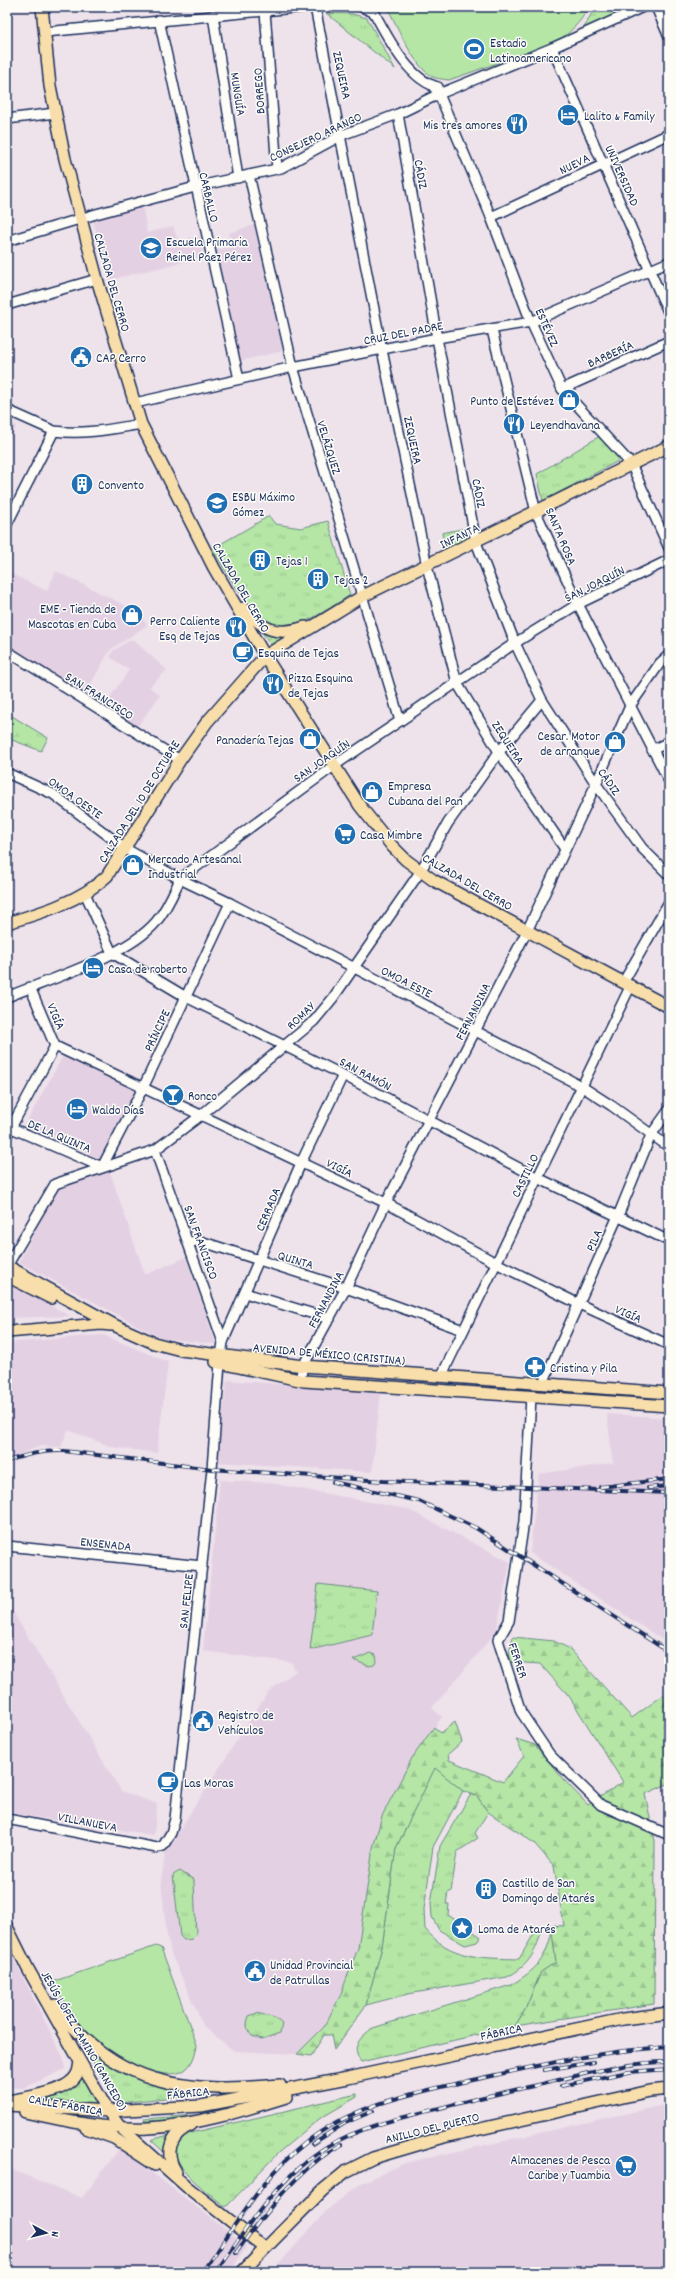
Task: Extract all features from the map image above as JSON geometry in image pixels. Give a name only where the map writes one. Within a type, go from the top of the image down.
[{"type":"main road","name":"CALZADA DEL CERRO","points":[[42,7],[55,113],[80,219],[141,424],[191,524],[265,656],[360,806],[379,831],[406,860],[420,872],[669,1007]]},
{"type":"main road","name":"INFANTA","points":[[265,656],[361,597],[476,542],[669,446]]},
{"type":"main road","points":[[228,592],[254,620],[267,628],[291,631],[322,620]]},
{"type":"main road","name":"CALZADA DEL 10 DE OCTUBRE","points":[[7,924],[85,893],[107,876],[126,849],[180,760],[206,722],[265,656]]},
{"type":"main road","name":"AVENIDA DE MÉXICO (CRISTINA)","points":[[7,1266],[116,1326],[165,1347],[220,1359],[300,1380],[669,1406]]},
{"type":"main road","name":"AVENIDA DE MÉXICO (CRISTINA)","points":[[7,1276],[153,1350],[220,1359],[303,1366],[669,1393]]},
{"type":"main road","points":[[7,1332],[100,1324],[116,1326]]},
{"type":"main road","name":"JESÚS LÓPEZ CAMINO (GANCEDO)","points":[[7,1927],[28,1969],[80,2062],[108,2111],[120,2127],[187,2187],[265,2248]]},
{"type":"main road","points":[[28,1969],[75,2031],[105,2056],[131,2072],[171,2084],[205,2087],[260,2087],[340,2080]]},
{"type":"main road","name":"FÁBRICA","points":[[108,2111],[201,2106],[340,2080],[623,2019],[669,2013]]},
{"type":"main road","points":[[7,2102],[42,2094],[68,2084],[78,2074],[80,2062]]},
{"type":"main road","name":"FÁBRICA","points":[[120,2127],[147,2128],[201,2121],[248,2110],[340,2080]]},
{"type":"main road","name":"ANILLO DEL PUERTO","points":[[242,2272],[333,2180],[373,2158],[444,2137],[650,2091],[669,2089]]},
{"type":"main road","name":"CALLE FÁBRICA","points":[[7,2107],[108,2111]]},
{"type":"main road","name":"CALLE FÁBRICA","points":[[7,2107],[67,2121],[120,2127]]},
{"type":"main road","points":[[67,2121],[114,2138],[187,2187]]},
{"type":"main road","points":[[187,2187],[169,2161],[169,2152],[180,2132],[201,2121]]},
{"type":"street","points":[[45,32],[213,15],[245,10],[265,11],[305,7]]},
{"type":"street","name":"ZEQUEIRA","points":[[316,7],[382,350],[427,566],[457,683],[499,752],[565,849]]},
{"type":"street","points":[[362,7],[373,10],[410,71],[417,77],[432,85],[455,87]]},
{"type":"street","name":"CONSEJERO ARANGO","points":[[7,241],[195,187],[277,169],[342,136],[398,114],[455,87],[552,48],[643,7]]},
{"type":"street","points":[[656,7],[669,37]]},
{"type":"street","name":"BORREGO","points":[[265,11],[277,169]]},
{"type":"street","name":"MUNGUÍA","points":[[213,15],[238,178]]},
{"type":"street","name":"CARBALLO","points":[[159,20],[239,379]]},
{"type":"street","name":"UNIVERSIDAD","points":[[552,48],[604,163],[669,314]]},
{"type":"street","name":"ESTÉVEZ","points":[[432,85],[439,94],[491,217],[531,322],[562,389],[631,464],[669,548]]},
{"type":"street","points":[[7,119],[55,113]]},
{"type":"street","name":"CÁDIZ","points":[[398,114],[437,338],[476,542],[515,643],[542,700],[596,784],[642,848],[669,874]]},
{"type":"street","name":"NUEVA","points":[[491,217],[669,134]]},
{"type":"street","name":"VELÁZQUEZ","points":[[248,176],[293,367],[361,597],[400,722]]},
{"type":"street","name":"CRUZ DEL PADRE","points":[[134,402],[293,367],[437,338],[492,330],[531,322],[669,262]]},
{"type":"street","points":[[7,305],[97,279]]},
{"type":"street","name":"SANTA ROSA","points":[[492,330],[536,512],[578,604],[669,781]]},
{"type":"street","name":"BARBERÍA","points":[[562,389],[669,340]]},
{"type":"street","points":[[7,410],[54,431],[94,432],[141,424]]},
{"type":"street","points":[[7,524],[54,431]]},
{"type":"street","name":"SAN JOAQUÍN","points":[[7,997],[112,953],[138,938],[157,921],[169,903],[180,879],[335,765],[515,643],[578,604],[669,560]]},
{"type":"street","name":"SAN FRANCISCO","points":[[7,651],[180,760]]},
{"type":"street","name":"FERNANDINA","points":[[300,1380],[303,1366],[346,1288],[386,1203],[527,931],[596,784],[630,706],[660,663],[669,655]]},
{"type":"street","name":"ROMAY","points":[[7,1266],[54,1184],[155,1150],[200,1116],[318,1016],[420,872],[448,823],[499,752],[542,700]]},
{"type":"street","points":[[652,750],[669,742]]},
{"type":"street","name":"OMOA OESTE","points":[[7,773],[53,794],[126,849]]},
{"type":"street","name":"OMOA ESTE","points":[[126,849],[180,879],[230,903],[581,1086],[612,1106],[669,1148]]},
{"type":"street","points":[[85,893],[112,953]]},
{"type":"street","name":"CASTILLO","points":[[441,1377],[538,1178],[627,983],[669,902]]},
{"type":"street","name":"PRÍNCIPE","points":[[102,1167],[143,1088],[230,903]]},
{"type":"street","name":"SAN RAMÓN","points":[[112,953],[186,997],[343,1075],[538,1178],[669,1241]]},
{"type":"street","name":"VIGÍA","points":[[30,987],[55,1046],[386,1203],[496,1263],[579,1304],[669,1345]]},
{"type":"street","points":[[8,1130],[55,1046]]},
{"type":"street","name":"CERRADA","points":[[220,1359],[223,1342],[301,1163],[343,1075]]},
{"type":"street","name":"PILA","points":[[543,1383],[618,1216],[651,1135],[669,1110]]},
{"type":"street","name":"DE LA QUINTA","points":[[8,1130],[102,1167]]},
{"type":"street","name":"SAN FRANCISCO","points":[[155,1150],[223,1342]]},
{"type":"street","name":"QUINTA","points":[[188,1242],[200,1241],[346,1288],[463,1330]]},
{"type":"street","points":[[245,1293],[330,1319]]},
{"type":"street","name":"SAN FELIPE","points":[[163,1846],[171,1833],[175,1820],[212,1469],[220,1359]]},
{"type":"street","name":"FERRER","points":[[531,1397],[524,1521],[509,1621],[498,1640],[521,1712],[550,1755],[601,1805],[669,1835]]},
{"type":"street","name":"ENSENADA","points":[[7,1546],[202,1566]]},
{"type":"street","name":"VILLANUEVA","points":[[7,1819],[157,1848],[163,1846]]},
{"type":"shaded area","name":"Escuela Primaria Reinel Páez Pérez","points":[[143,208],[147,233],[173,226],[178,241],[199,236],[203,257],[109,280],[93,220]]},
{"type":"shaded area","points":[[254,225],[283,351],[240,361],[215,250],[231,247],[229,233]]},
{"type":"shaded area","points":[[7,421],[17,426],[7,444]]},
{"type":"shaded area","points":[[56,571],[138,612],[147,625],[110,650],[84,696],[7,646],[7,572],[47,591]]},
{"type":"shaded area","points":[[132,639],[167,670],[149,687],[160,695],[137,727],[105,705],[129,670],[110,657],[113,651]]},
{"type":"shaded area","points":[[64,1054],[137,1092],[102,1160],[26,1123]]},
{"type":"shaded area","points":[[109,1169],[145,1275],[186,1257],[216,1344],[161,1338],[19,1262],[58,1185]]},
{"type":"shaded area","points":[[7,1282],[22,1290],[70,1316],[7,1318]]},
{"type":"shaded area","points":[[103,1335],[168,1362],[157,1453],[112,1447],[68,1430],[61,1447],[40,1446],[7,1460],[7,1343]]},
{"type":"shaded area","points":[[227,1380],[381,1392],[372,1472],[217,1462]]},
{"type":"shaded area","points":[[607,1414],[669,1418],[669,1644],[530,1553],[539,1474],[613,1463]]},
{"type":"shaded area","points":[[220,1480],[270,1483],[407,1509],[510,1562],[496,1632],[432,1708],[442,1717],[412,1758],[382,1816],[358,1948],[340,1996],[324,2027],[297,2054],[234,2051],[204,2027],[172,1956],[167,1936],[161,1881],[166,1851],[268,1692],[296,1671],[291,1662],[203,1651]]},
{"type":"shaded area","points":[[7,1602],[121,1791],[157,1804],[154,1835],[7,1813]]},
{"type":"shaded area","points":[[7,1946],[63,2057],[65,2069],[24,2088],[7,2087]]},
{"type":"shaded area","points":[[669,2104],[669,2272],[272,2272],[327,2210],[360,2184],[405,2163]]},
{"type":"shaded area","points":[[120,2148],[247,2246],[230,2272],[7,2272],[7,2168],[82,2198]]},
{"type":"green space","name":"Estadio Latinoamericano","points":[[387,7],[589,7],[574,27],[555,43],[449,80],[431,76],[418,63],[406,44]]},
{"type":"green space","points":[[595,7],[638,7],[583,30]]},
{"type":"green space","points":[[326,13],[352,14],[367,18],[395,69]]},
{"type":"green space","points":[[600,436],[620,460],[543,501],[537,474]]},
{"type":"green space","points":[[269,516],[275,524],[301,528],[328,521],[350,595],[313,618],[291,626],[278,625],[266,620],[255,611],[244,599],[212,549]]},
{"type":"green space","points":[[466,528],[469,539],[445,549],[442,533]]},
{"type":"green space","points":[[259,628],[288,636],[272,646]]},
{"type":"green space","points":[[7,713],[48,738],[41,751],[7,738]]},
{"type":"green space","points":[[318,1584],[377,1591],[372,1635],[310,1650]]},
{"type":"green space","points":[[513,1637],[554,1641],[570,1649],[632,1718],[669,1691],[669,1786],[668,1784],[645,1794],[655,1841],[654,2004],[515,2026],[525,2010],[541,1972],[556,1962],[551,1925],[564,1926],[554,1866],[534,1843],[488,1812],[477,1796],[463,1791],[435,1768],[396,1848],[382,1947],[366,2005],[334,2050],[331,2035],[324,2035],[311,2056],[297,2054],[324,2027],[340,1996],[358,1948],[373,1848],[382,1816],[412,1758],[434,1727],[441,1733],[455,1722],[462,1742],[448,1754],[449,1760],[503,1782],[524,1756],[516,1739],[535,1745],[563,1779],[588,1805],[623,1782],[569,1696],[540,1664],[511,1662],[509,1653]]},
{"type":"green space","points":[[371,1653],[376,1655],[377,1661],[374,1665],[369,1666],[353,1660]]},
{"type":"green space","points":[[435,1767],[463,1791],[433,1847],[424,1909],[425,1929],[445,1946],[468,1955],[480,1957],[519,1959],[538,1927],[542,1927],[538,1943],[531,1957],[526,1963],[515,1973],[507,1977],[408,1994],[366,2005],[382,1947],[396,1848]]},
{"type":"green space","points":[[471,1794],[477,1796],[488,1812],[475,1833],[478,1838],[457,1852],[451,1892],[448,1892],[446,1904],[449,1904],[448,1915],[481,1937],[477,1942],[465,1945],[439,1930],[432,1917],[431,1903],[440,1846]]},
{"type":"green space","points":[[180,1871],[194,1880],[196,1935],[192,1939],[184,1940],[180,1936],[173,1875]]},
{"type":"green space","points":[[552,1930],[556,1962],[541,1972],[525,2010],[515,2026],[361,2062],[356,2052],[358,2043],[364,2035],[373,2028],[511,1985],[528,1974],[539,1963],[547,1949]]},
{"type":"green space","points":[[156,1946],[161,1948],[197,2045],[192,2062],[186,2069],[178,2073],[157,2073],[132,2065],[100,2046],[80,2026],[52,1982]]},
{"type":"green space","points":[[257,2013],[275,2018],[282,2024],[280,2033],[262,2039],[252,2036],[248,2029],[247,2022],[249,2016]]},
{"type":"green space","points":[[83,2045],[114,2068],[143,2081],[182,2089],[223,2092],[118,2103]]},
{"type":"green space","points":[[81,2075],[96,2104],[37,2099],[63,2092],[74,2085]]},
{"type":"green space","points":[[357,2094],[357,2097],[319,2119],[279,2152],[226,2207],[197,2183],[179,2163],[176,2152],[178,2143],[187,2134]]},
{"type":"green space","points":[[219,2113],[175,2121],[144,2121],[144,2119]]},
{"type":"green space","points":[[172,2134],[165,2153],[151,2140]]},
{"type":"railway","points":[[7,1461],[42,1452],[64,1451],[212,1469],[383,1481],[669,1493]]},
{"type":"railway","points":[[600,1487],[669,1479]]},
{"type":"railway","points":[[333,1482],[419,1501],[476,1528],[669,1652]]},
{"type":"railway","points":[[648,1488],[669,1486]]},
{"type":"railway","points":[[202,2272],[248,2205],[274,2173],[303,2145],[324,2130],[345,2118],[368,2108],[416,2093],[513,2071],[602,2054],[669,2047]]},
{"type":"railway","points":[[544,2070],[594,2062]]},
{"type":"railway","points":[[216,2272],[252,2220],[280,2187],[311,2158],[341,2139],[367,2128],[394,2120],[487,2096],[587,2073],[636,2064],[669,2062]]},
{"type":"railway","points":[[561,2086],[628,2072],[669,2069]]},
{"type":"railway","points":[[312,2144],[345,2123],[373,2111]]},
{"type":"railway","points":[[236,2253],[270,2208],[297,2178],[311,2165],[341,2145]]},
{"type":"place","name":"Estadio Latinoamericano","points":[[474,49]]},
{"type":"place","name":"Lalito & Family","points":[[568,115]]},
{"type":"place","name":"Mis tres amores","points":[[517,124]]},
{"type":"place","name":"Escuela Primaria Reinel Páez Pérez","points":[[151,248]]},
{"type":"place","name":"CAP Cerro","points":[[81,357]]},
{"type":"place","name":"Punto de Estévez","points":[[569,400]]},
{"type":"place","name":"Leyendhavana","points":[[514,424]]},
{"type":"place","name":"Convento","points":[[82,484]]},
{"type":"place","name":"ESBU Máximo Gómez","points":[[217,503]]},
{"type":"place","name":"Tejas 1","points":[[260,560]]},
{"type":"place","name":"Tejas 2","points":[[318,579]]},
{"type":"place","name":"EME - Tienda de Mascotas en Cuba","points":[[132,615]]},
{"type":"place","name":"Perro Caliente Esq de Tejas","points":[[236,627]]},
{"type":"place","name":"Esquina de Tejas","points":[[243,652]]},
{"type":"place","name":"Pizza Esquina de Tejas","points":[[273,684]]},
{"type":"place","name":"Panadería Tejas","points":[[310,739]]},
{"type":"place","name":"Cesar. Motor de arranque","points":[[615,742]]},
{"type":"place","name":"Empresa Cubana del Pan","points":[[372,792]]},
{"type":"place","name":"Casa Mimbre","points":[[345,834]]},
{"type":"place","name":"Mercado Artesanal Industrial","points":[[133,865]]},
{"type":"place","name":"Casa de roberto","points":[[93,968]]},
{"type":"place","name":"Ronco","points":[[173,1095]]},
{"type":"place","name":"Waldo Días","points":[[77,1109]]},
{"type":"place","name":"Cristina y Pila","points":[[535,1367]]},
{"type":"place","name":"Registro de Vehículos","points":[[203,1721]]},
{"type":"place","name":"Las Moras","points":[[168,1782]]},
{"type":"place","name":"Castillo de San Domingo de Atarés","points":[[486,1889]]},
{"type":"place","name":"Loma de Atarés","points":[[462,1928]]},
{"type":"place","name":"Unidad Provincial de Patrullas","points":[[255,1971]]},
{"type":"place","name":"Almacenes de Pesca Caribe y Tuambia","points":[[626,2166]]}]
